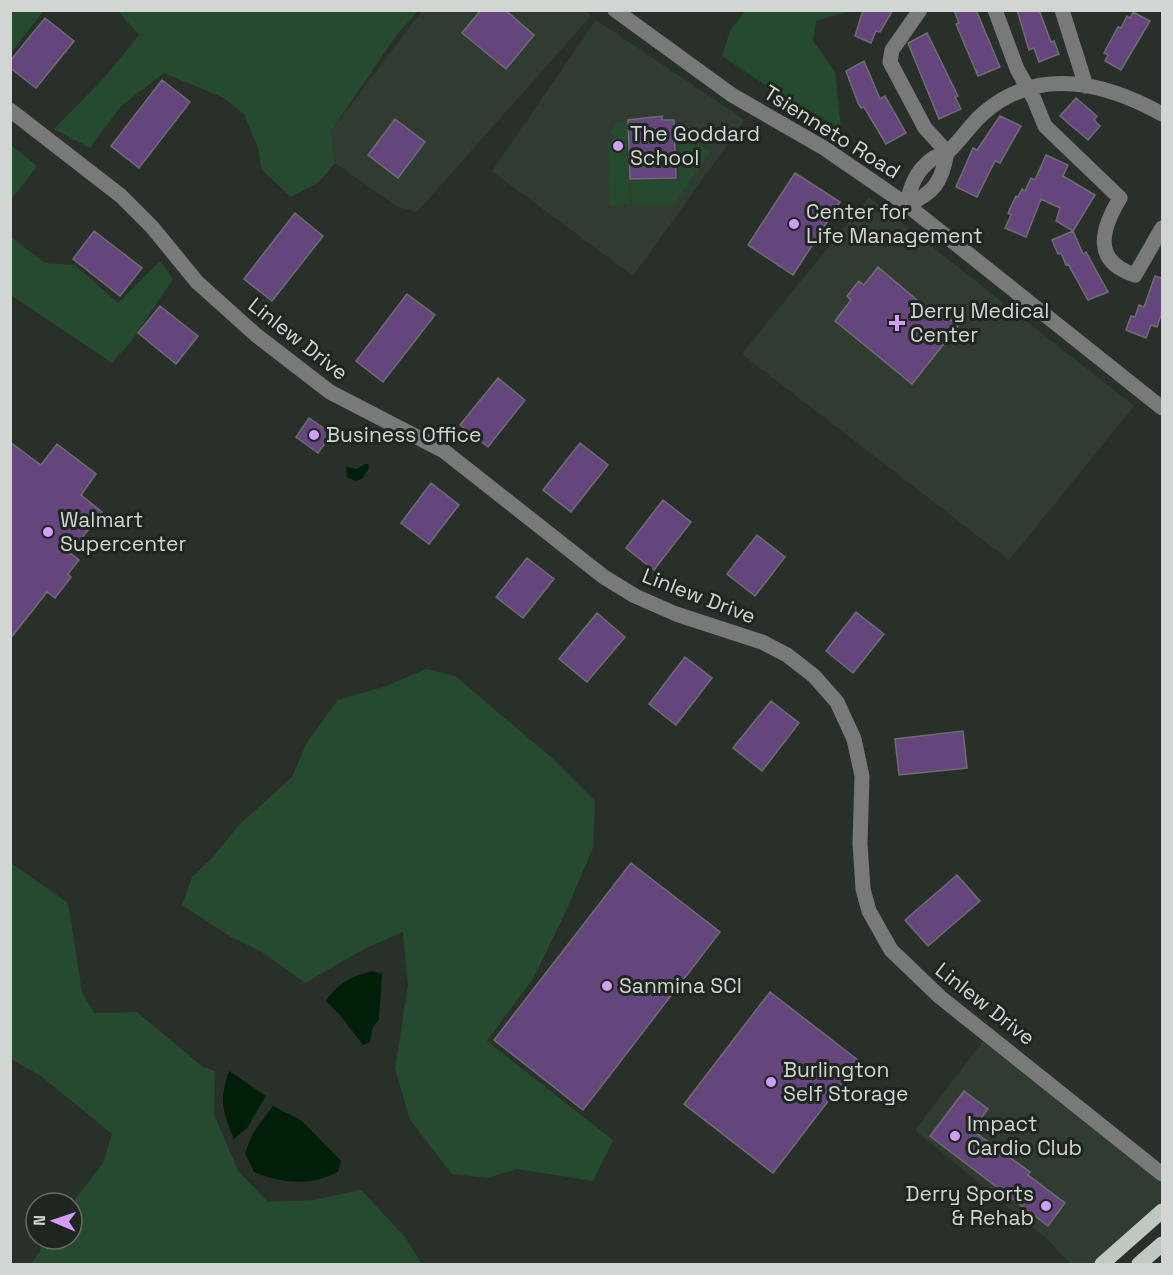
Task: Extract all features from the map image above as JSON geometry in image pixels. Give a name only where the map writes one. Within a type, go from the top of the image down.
[{"type":"main road","points":[[1102,1264],[1162,1211]]},
{"type":"main road","points":[[1139,1264],[1162,1244]]},
{"type":"street","name":"Tsienneto Road","points":[[615,10],[713,83],[825,148],[907,205],[1162,408]]},
{"type":"street","points":[[920,10],[892,50],[890,62],[925,128],[947,152]]},
{"type":"street","points":[[995,10],[1017,69],[1051,133],[1120,198],[1103,232],[1107,252],[1116,265],[1136,275],[1162,228]]},
{"type":"street","points":[[1062,10],[1086,86]]},
{"type":"street","points":[[907,205],[929,195],[937,183],[947,152],[986,111],[1000,100],[1027,87],[1058,83],[1086,86],[1133,100],[1162,114]]},
{"type":"street","name":"Linlew Drive","points":[[10,110],[121,196],[152,227],[197,282],[256,334],[330,392],[360,409],[407,429],[453,457],[587,564],[627,591],[676,614],[762,642],[787,655],[814,676],[837,702],[854,739],[862,776],[860,866],[863,889],[869,911],[891,950],[940,997],[1162,1174]]},
{"type":"shaded area","points":[[585,10],[591,16],[417,212],[398,207],[335,163],[331,131],[422,11]]},
{"type":"shaded area","points":[[10,11],[43,11],[11,53]]},
{"type":"shaded area","points":[[118,11],[418,11],[396,36],[331,131],[335,163],[319,182],[291,197],[262,170],[258,148],[244,114],[224,98],[164,73],[121,106],[90,148],[54,129],[103,79],[139,35]]},
{"type":"shaded area","points":[[745,11],[849,11],[816,21],[813,41],[835,72],[841,129],[776,92],[722,56],[730,31]]},
{"type":"shaded area","name":"The Goddard School","points":[[596,20],[745,120],[633,276],[492,171]]},
{"type":"shaded area","points":[[627,122],[629,204],[609,205],[608,144],[614,137],[609,133],[617,123]]},
{"type":"shaded area","points":[[678,129],[710,152],[674,204],[632,205],[631,181],[679,180]]},
{"type":"shaded area","points":[[11,145],[37,166],[10,200]]},
{"type":"shaded area","points":[[869,197],[1134,406],[1009,560],[742,354]]},
{"type":"shaded area","points":[[11,237],[45,263],[75,265],[118,303],[160,261],[173,279],[132,340],[112,363],[11,295]]},
{"type":"shaded area","points":[[368,464],[369,468],[362,479],[355,481],[347,477],[346,467],[357,469]]},
{"type":"shaded area","points":[[426,669],[455,676],[551,757],[595,801],[593,848],[566,911],[534,977],[487,1041],[613,1140],[593,1181],[517,1169],[487,1178],[452,1174],[410,1120],[395,1069],[408,985],[403,932],[364,949],[305,983],[262,952],[231,937],[182,905],[192,877],[213,857],[239,825],[292,777],[307,742],[338,700],[386,686]]},
{"type":"shaded area","points":[[11,863],[68,903],[82,992],[94,1013],[137,1012],[203,1067],[215,1071],[214,1114],[238,1171],[268,1202],[313,1200],[361,1190],[405,1237],[422,1264],[31,1264],[40,1251],[84,1251],[84,1191],[81,1191],[103,1163],[112,1134],[41,1076],[11,1059]]},
{"type":"shaded area","points":[[372,971],[382,974],[379,1019],[372,1029],[370,1042],[363,1045],[326,1001],[346,981]]},
{"type":"shaded area","points":[[987,1036],[1162,1178],[1162,1211],[1102,1264],[1071,1264],[1046,1238],[915,1130]]},
{"type":"shaded area","points":[[229,1071],[266,1096],[247,1128],[234,1139],[223,1105]]},
{"type":"shaded area","points":[[273,1106],[302,1121],[341,1161],[338,1172],[317,1180],[296,1182],[275,1179],[254,1172],[245,1153],[253,1133]]},
{"type":"building","points":[[481,10],[505,10],[534,35],[506,69],[462,33]]},
{"type":"building","points":[[863,10],[893,10],[880,32],[876,31],[871,43],[855,36]]},
{"type":"building","points":[[954,10],[976,10],[1000,67],[978,76],[956,24],[959,23]]},
{"type":"building","points":[[1017,10],[1039,10],[1051,42],[1054,41],[1059,54],[1039,62],[1034,48],[1029,50]]},
{"type":"building","points":[[1133,12],[1150,21],[1121,70],[1105,61],[1108,55],[1104,53],[1118,27],[1121,28],[1127,16],[1130,18]]},
{"type":"building","points":[[45,18],[74,41],[36,88],[10,68],[10,61]]},
{"type":"building","points":[[927,33],[958,96],[955,97],[961,109],[939,119],[908,43]]},
{"type":"building","points":[[864,61],[880,99],[885,96],[906,133],[886,144],[864,107],[861,108],[858,103],[846,71]]},
{"type":"building","points":[[162,80],[190,102],[139,168],[111,146]]},
{"type":"building","points":[[1076,98],[1097,116],[1094,120],[1100,126],[1088,140],[1060,116]]},
{"type":"building","points":[[662,116],[662,120],[674,120],[676,178],[630,179],[628,120]]},
{"type":"building","points":[[1000,116],[1021,126],[1000,163],[995,161],[977,197],[956,187],[973,148],[977,150]]},
{"type":"building","points":[[395,119],[425,142],[398,178],[368,155]]},
{"type":"building","points":[[1046,155],[1068,165],[1063,176],[1095,195],[1073,231],[1056,221],[1060,208],[1041,199],[1026,237],[1005,228],[1011,215],[1008,213],[1016,196],[1018,197],[1022,189],[1025,191],[1031,178],[1035,180]]},
{"type":"building","name":"Center for Life Management","points":[[795,173],[840,202],[793,275],[748,245]]},
{"type":"building","points":[[295,213],[323,236],[272,301],[244,279]]},
{"type":"building","points":[[94,231],[142,268],[120,296],[73,259]]},
{"type":"building","points":[[1073,231],[1083,254],[1086,252],[1108,292],[1088,300],[1061,253],[1058,254],[1052,240]]},
{"type":"building","name":"Derry Medical Center","points":[[878,267],[923,305],[936,308],[958,326],[912,384],[835,321],[851,300],[847,296],[859,281],[864,285]]},
{"type":"building","points":[[1155,276],[1162,278],[1162,312],[1157,327],[1151,325],[1146,338],[1126,330],[1131,316],[1135,317],[1139,305],[1144,307]]},
{"type":"building","points":[[407,294],[435,315],[383,382],[356,361]]},
{"type":"building","points":[[160,306],[198,336],[176,364],[138,333]]},
{"type":"building","points":[[498,378],[525,400],[488,447],[460,425]]},
{"type":"building","name":"Business Office","points":[[309,418],[332,434],[318,453],[296,437]]},
{"type":"building","name":"Walmart Supercenter","points":[[10,442],[41,465],[57,444],[96,474],[81,495],[102,512],[70,553],[79,560],[68,574],[71,577],[55,598],[47,592],[10,639]]},
{"type":"building","points":[[580,443],[608,465],[571,512],[543,490]]},
{"type":"building","points":[[431,483],[459,505],[429,544],[401,523]]},
{"type":"building","points":[[663,500],[691,522],[654,570],[626,548]]},
{"type":"building","points":[[757,535],[785,557],[755,596],[727,574]]},
{"type":"building","points":[[527,558],[554,579],[523,618],[496,597]]},
{"type":"building","points":[[856,612],[884,634],[853,673],[826,651]]},
{"type":"building","points":[[597,613],[625,637],[587,682],[559,659]]},
{"type":"building","points":[[685,657],[712,678],[676,725],[649,704]]},
{"type":"building","points":[[771,701],[799,723],[762,771],[733,748]]},
{"type":"building","points":[[963,731],[967,768],[899,775],[895,739]]},
{"type":"building","name":"Sanmina SCI","points":[[631,863],[720,932],[583,1110],[494,1040]]},
{"type":"building","points":[[957,875],[980,901],[928,946],[905,920]]},
{"type":"building","name":"Burlington Self Storage","points":[[770,992],[859,1061],[773,1173],[684,1104]]},
{"type":"building","points":[[964,1091],[988,1109],[972,1130],[1030,1172],[1028,1175],[1065,1203],[1048,1226],[930,1136]]},
{"type":"place","name":"The Goddard School","points":[[618,146]]},
{"type":"place","name":"Center for Life Management","points":[[794,224]]},
{"type":"place","name":"Derry Medical Center","points":[[897,323]]},
{"type":"place","name":"Business Office","points":[[314,435]]},
{"type":"place","name":"Walmart Supercenter","points":[[48,532]]},
{"type":"place","name":"Sanmina SCI","points":[[607,986]]},
{"type":"place","name":"Burlington Self Storage","points":[[771,1082]]},
{"type":"place","name":"Impact Cardio Club","points":[[955,1136]]},
{"type":"place","name":"Derry Sports & Rehab","points":[[1046,1206]]}]
